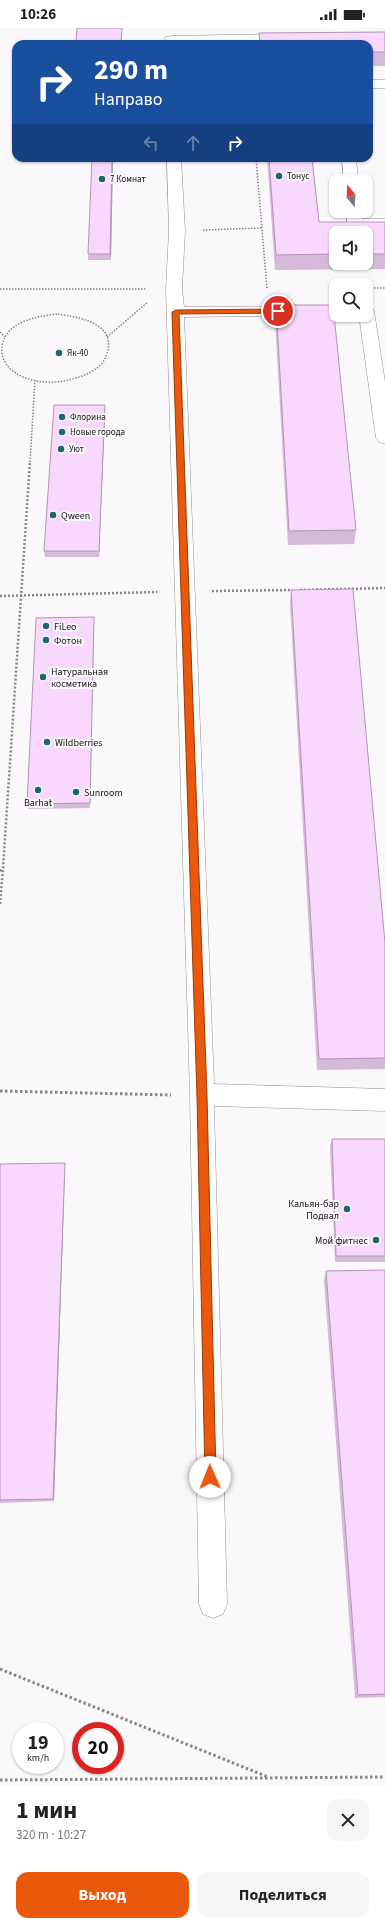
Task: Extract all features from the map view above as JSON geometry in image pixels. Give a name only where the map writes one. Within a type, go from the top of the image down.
[{"type":"lane","points":[[171,37],[302,38]]},
{"type":"lane","points":[[373,84],[385,84]]},
{"type":"lane","points":[[174,162],[177,231],[169,289],[176,312],[202,1096],[213,1604]]},
{"type":"lane","points":[[349,162],[350,174]]},
{"type":"lane","points":[[355,218],[356,223],[385,224]]},
{"type":"lane","points":[[176,312],[329,311]]},
{"type":"lane","points":[[372,322],[385,438]]},
{"type":"lane","points":[[202,1096],[385,1100]]},
{"type":"path","points":[[256,162],[267,289],[275,289]]},
{"type":"path","points":[[177,231],[262,228]]},
{"type":"path","points":[[0,289],[169,289]]},
{"type":"path","points":[[107,337],[169,289]]},
{"type":"path","points":[[58,314],[88,320],[100,328],[107,337],[109,347],[106,358],[98,368],[85,375],[69,380],[52,382],[35,380],[20,375],[9,368],[2,358],[1,347],[5,337],[13,328],[26,320],[58,314]]},
{"type":"path","points":[[0,332],[5,337]]},
{"type":"path","points":[[0,904],[1,869],[35,380]]},
{"type":"path","points":[[0,1091],[202,1096]]},
{"type":"path","points":[[0,1669],[271,1778]]},
{"type":"path","points":[[0,1780],[385,1777]]},
{"type":"building","points":[[77,28],[122,28],[121,40],[76,40]]},
{"type":"building","points":[[385,32],[385,52],[373,52],[373,40],[260,40],[259,33]]},
{"type":"building","points":[[92,162],[112,162],[110,254],[88,254]]},
{"type":"building","points":[[269,162],[312,162],[319,222],[385,222],[385,254],[373,254],[373,226],[329,226],[329,254],[276,255]]},
{"type":"building","points":[[276,305],[329,305],[329,322],[335,322],[356,530],[289,531]]},
{"type":"building","points":[[54,405],[105,405],[99,551],[44,551]]},
{"type":"building","points":[[353,589],[385,943],[385,1058],[319,1059],[291,590]]},
{"type":"building","points":[[94,617],[90,803],[27,804],[36,618]]},
{"type":"building","points":[[332,1139],[385,1139],[385,1256],[336,1256]]},
{"type":"building","points":[[65,1163],[53,1499],[0,1500],[0,1164]]},
{"type":"building","points":[[385,1270],[385,1694],[358,1695],[326,1271]]},
{"type":"place","name":"Тонус","points":[[279,176]]},
{"type":"place","name":"7 Комнат","points":[[102,179]]},
{"type":"place","name":"Як-40","points":[[59,353]]},
{"type":"place","name":"Флорина","points":[[62,417]]},
{"type":"place","name":"Новые города","points":[[62,432]]},
{"type":"place","name":"Уют","points":[[61,449]]},
{"type":"place","name":"Qween","points":[[53,515]]},
{"type":"place","name":"FiLeo","points":[[46,626]]},
{"type":"place","name":"Фотон","points":[[46,640]]},
{"type":"place","name":"Натуральная косметика","points":[[43,677]]},
{"type":"place","name":"Wildberries","points":[[47,742]]},
{"type":"place","name":"Barhat","points":[[38,790]]},
{"type":"place","name":"Sunroom","points":[[76,792]]},
{"type":"place","name":"Кальян-бар Подвал","points":[[347,1209]]},
{"type":"place","name":"Мой фитнес","points":[[376,1240]]},
{"type":"route","points":[[210,1477],[202,1096],[176,312],[278,311]]}]
